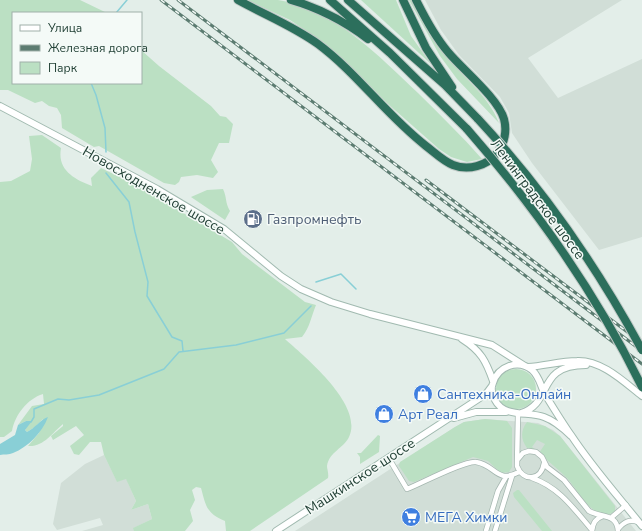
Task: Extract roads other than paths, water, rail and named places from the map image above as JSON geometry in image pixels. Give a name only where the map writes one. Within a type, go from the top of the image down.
[{"type":"highway","points":[[238,0],[298,30],[319,45],[406,131],[448,162],[465,167],[482,164],[497,153],[503,143],[505,131],[502,114],[496,104],[447,51],[434,32],[416,0]]},
{"type":"highway","points":[[290,0],[313,7],[342,22],[406,70]]},
{"type":"highway","name":"Ленинградское шоссе","points":[[330,0],[390,53],[467,129],[520,191],[572,264],[602,312],[642,387]]},
{"type":"highway","name":"Ленинградское шоссе","points":[[348,0],[445,85],[512,155],[570,230],[618,306],[642,350]]},
{"type":"highway","points":[[403,0],[426,48],[465,105]]},
{"type":"main road","name":"Новосходненское шоссе","points":[[0,106],[157,189],[218,225],[281,276],[301,289],[332,302],[459,337],[492,344],[527,367]]},
{"type":"main road","name":"Новосходненское шоссе","points":[[459,337],[480,353],[486,361],[493,384]]},
{"type":"main road","points":[[641,524],[571,436],[561,426],[545,417],[510,412],[502,409],[496,402],[493,394],[493,384],[501,370],[508,366],[517,365],[527,367],[586,361],[602,367],[642,396]]},
{"type":"main road","points":[[518,413],[531,409],[553,376],[562,369],[582,365],[602,367]]},
{"type":"main road","points":[[527,367],[537,376],[540,384],[571,436]]},
{"type":"main road","name":"Машкинское шоссе","points":[[276,531],[486,394],[493,384]]},
{"type":"main road","points":[[539,398],[540,384]]},
{"type":"main road","name":"Машкинское шоссе","points":[[445,421],[476,412],[510,412]]},
{"type":"street","points":[[518,413],[517,466],[519,472],[525,477],[532,478],[549,486],[561,495],[592,530]]},
{"type":"street","points":[[518,459],[529,451],[536,452],[542,457],[544,463],[543,470],[538,476],[532,478]]},
{"type":"street","points":[[388,457],[408,489],[472,462],[488,465],[499,476],[512,476],[519,472]]},
{"type":"street","points":[[544,463],[561,477],[589,511],[602,516],[612,517],[617,523],[618,530]]},
{"type":"street","points":[[495,531],[508,494],[512,476]]},
{"type":"street","points":[[486,530],[498,491],[506,477]]},
{"type":"street","points":[[612,517],[626,505]]},
{"type":"street","points":[[592,530],[593,524],[597,518],[602,516]]},
{"type":"street","points":[[618,530],[622,524],[629,520],[641,524]]},
{"type":"water","points":[[48,417],[42,429],[34,439],[24,447],[10,454],[0,455],[0,444],[15,435],[18,425],[26,421],[32,421],[25,430],[27,432]]},
{"type":"waterway","points":[[117,12],[127,0]]},
{"type":"waterway","points":[[91,84],[105,128],[106,152]]},
{"type":"waterway","points":[[106,173],[129,202],[148,282],[147,296],[172,337],[182,341],[183,351]]},
{"type":"waterway","points":[[316,282],[341,274],[356,289]]},
{"type":"waterway","points":[[31,422],[34,417],[34,409],[58,399],[69,400],[99,395],[164,369],[179,352],[236,345],[284,333],[311,306]]},
{"type":"railway","points":[[161,0],[642,364]]},
{"type":"railway","points":[[178,0],[642,351]]},
{"type":"railway","points":[[426,180],[642,343]]},
{"type":"place","name":"Газпромнефть","points":[[253,219]]},
{"type":"place","name":"Сантехника-Онлайн","points":[[423,394]]},
{"type":"place","name":"Арт Реал","points":[[384,414]]},
{"type":"place","name":"МЕГА Химки","points":[[411,517]]}]
